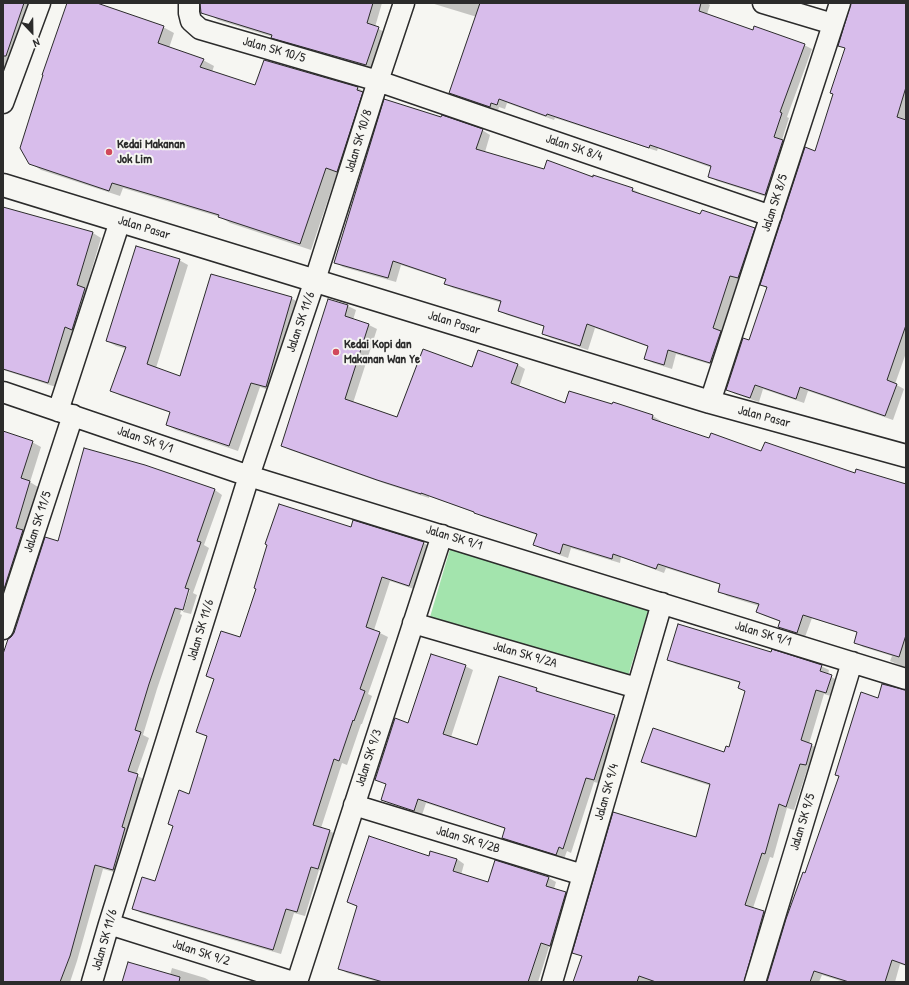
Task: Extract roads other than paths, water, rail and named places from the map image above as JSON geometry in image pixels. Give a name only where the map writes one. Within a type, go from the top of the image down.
[{"type":"street","points":[[3,103],[40,3]]},
{"type":"street","name":"Jalan SK 10/5","points":[[189,3],[188,13],[191,21],[200,29],[378,81]]},
{"type":"street","name":"Jalan SK 10/8","points":[[315,280],[404,3]]},
{"type":"street","points":[[763,3],[833,24]]},
{"type":"street","name":"Jalan SK 8/5","points":[[710,402],[840,3]]},
{"type":"street","name":"Jalan SK 8/4","points":[[378,81],[770,216]]},
{"type":"street","name":"Jalan Pasar","points":[[3,185],[710,402],[906,456]]},
{"type":"street","name":"Jalan SK 11/5","points":[[3,629],[120,221]]},
{"type":"street","name":"Jalan SK 11/6","points":[[92,982],[249,476],[315,280]]},
{"type":"street","name":"Jalan SK 9/1","points":[[3,392],[249,476],[906,679]]},
{"type":"street","name":"Jalan SK 9/3","points":[[297,982],[442,535]]},
{"type":"street","name":"Jalan SK 9/4","points":[[552,982],[662,603]]},
{"type":"street","name":"Jalan SK 9/2A","points":[[413,623],[637,688]]},
{"type":"street","name":"Jalan SK 9/5","points":[[755,982],[852,662]]},
{"type":"street","name":"Jalan SK 9/2B","points":[[354,806],[583,875]]},
{"type":"street","name":"Jalan SK 9/2","points":[[109,924],[293,982]]},
{"type":"place","name":"Kedai Makanan Jok Lim","points":[[109,152]]},
{"type":"place","name":"Kedai Kopi dan Makanan Wan Ye","points":[[336,352]]}]
